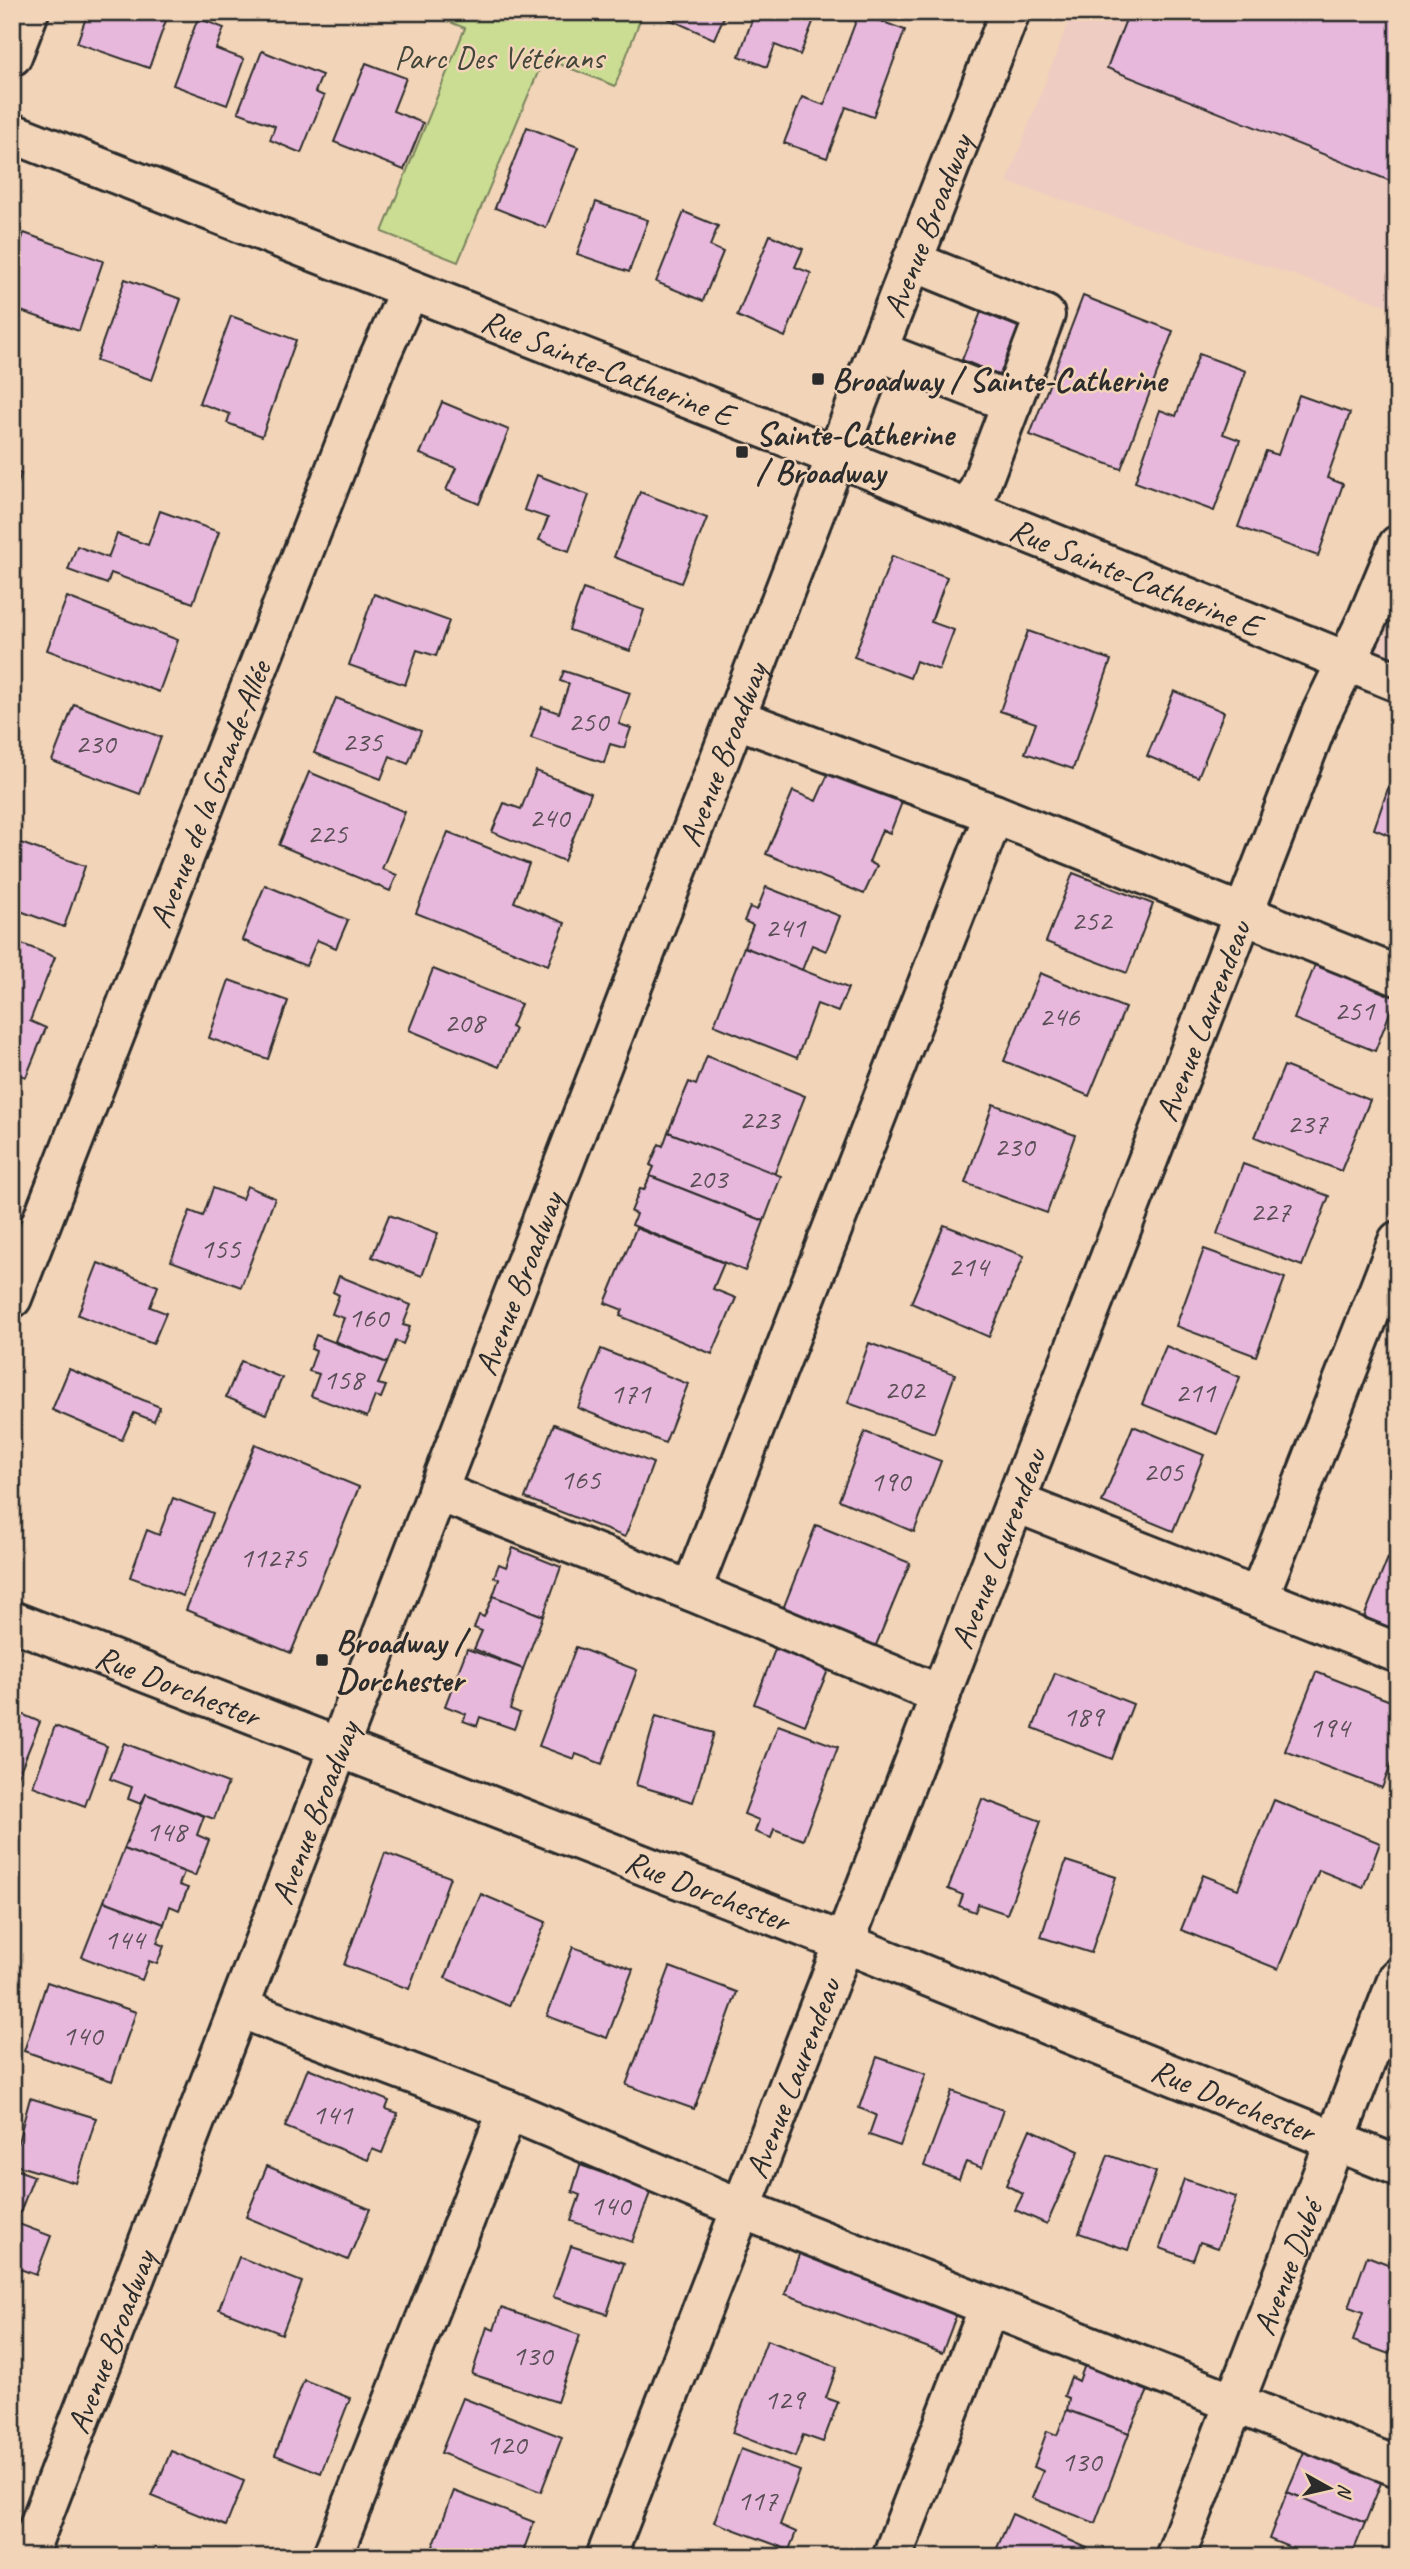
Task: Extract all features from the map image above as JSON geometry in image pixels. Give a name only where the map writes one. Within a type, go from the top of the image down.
[{"type":"street","points":[[12,56],[29,12]]},
{"type":"street","name":"Avenue Broadway","points":[[27,2557],[836,456],[1010,12]]},
{"type":"street","name":"Rue Sainte-Catherine E","points":[[12,133],[409,291],[836,456],[1398,682]]},
{"type":"street","points":[[912,261],[1045,315],[971,510]]},
{"type":"street","name":"Avenue de la Grande-Allée","points":[[12,1297],[369,384],[409,291]]},
{"type":"street","points":[[878,351],[1012,403]]},
{"type":"street","name":"Avenue Laurendeau","points":[[606,2557],[1017,1503],[1242,914],[1321,714],[1347,663],[1398,545]]},
{"type":"street","points":[[735,718],[994,814],[1398,976]]},
{"type":"street","points":[[691,1591],[994,814]]},
{"type":"street","points":[[1259,1596],[1398,1241]]},
{"type":"street","points":[[437,1491],[691,1591],[941,1695]]},
{"type":"street","points":[[1017,1503],[1259,1596],[1398,1653]]},
{"type":"street","name":"Rue Dorchester","points":[[12,1621],[845,1943],[1398,2166]]},
{"type":"street","name":"Avenue Dubé","points":[[1175,2557],[1398,1978]]},
{"type":"street","points":[[239,2008],[508,2110],[740,2208],[1398,2467]]},
{"type":"street","points":[[332,2557],[508,2110]]},
{"type":"street","points":[[892,2557],[989,2306]]},
{"type":"shaded area","points":[[1072,12],[1398,12],[1398,309],[1007,182]]},
{"type":"shaded area","points":[[1398,598],[1398,659],[1377,651]]},
{"type":"green space","name":"Parc Des Vétérans","points":[[425,12],[643,12],[615,86],[544,58],[458,262],[382,232],[465,28]]},
{"type":"building","points":[[88,12],[169,12],[149,68],[77,43]]},
{"type":"building","points":[[671,12],[726,12],[714,39],[669,19]]},
{"type":"building","points":[[755,12],[817,12],[800,55],[775,45],[767,67],[739,56]]},
{"type":"building","points":[[1129,12],[1398,12],[1398,184],[1107,68]]},
{"type":"building","points":[[859,13],[905,30],[873,117],[846,107],[827,158],[784,143],[802,97],[824,105]]},
{"type":"building","points":[[198,18],[224,28],[216,49],[244,59],[227,105],[173,85]]},
{"type":"building","points":[[262,51],[322,75],[315,92],[324,96],[301,153],[270,140],[275,126],[238,112]]},
{"type":"building","points":[[366,63],[406,78],[393,111],[423,123],[404,170],[334,142]]},
{"type":"building","points":[[527,127],[578,147],[546,228],[495,208]]},
{"type":"building","points":[[596,202],[648,220],[629,272],[577,254]]},
{"type":"building","points":[[684,212],[718,226],[710,246],[723,252],[703,301],[656,282]]},
{"type":"building","points":[[24,233],[103,261],[79,331],[12,308],[12,267]]},
{"type":"building","points":[[770,235],[803,249],[795,267],[811,273],[785,337],[737,316]]},
{"type":"building","points":[[125,279],[181,299],[152,380],[96,361]]},
{"type":"building","points":[[1083,296],[1173,331],[1121,469],[1030,435]]},
{"type":"building","points":[[981,312],[1028,331],[1009,379],[962,360]]},
{"type":"building","points":[[231,316],[296,340],[262,436],[227,423],[230,414],[199,403]]},
{"type":"building","points":[[1199,354],[1246,371],[1223,434],[1240,440],[1214,511],[1135,482],[1160,410],[1176,416]]},
{"type":"building","points":[[1299,395],[1350,413],[1327,478],[1343,484],[1318,556],[1238,527],[1266,451],[1278,455]]},
{"type":"building","points":[[442,402],[509,430],[479,504],[446,490],[456,468],[420,454]]},
{"type":"building","points":[[12,471],[21,474],[12,501]]},
{"type":"building","points":[[537,475],[589,495],[569,551],[539,540],[548,518],[524,510]]},
{"type":"building","points":[[640,492],[707,518],[681,583],[614,557]]},
{"type":"building","points":[[160,511],[219,532],[193,603],[111,573],[107,584],[68,570],[77,546],[108,558],[117,534],[148,545]]},
{"type":"building","points":[[892,556],[947,577],[931,622],[954,630],[939,670],[916,661],[910,678],[854,657]]},
{"type":"building","points":[[583,589],[644,610],[630,651],[569,630]]},
{"type":"building","points":[[374,594],[449,621],[436,656],[417,650],[405,685],[349,665]]},
{"type":"building","points":[[67,597],[178,640],[159,692],[47,650]]},
{"type":"building","points":[[1028,631],[1111,660],[1073,769],[1025,753],[1036,723],[1000,711]]},
{"type":"building","points":[[564,671],[630,693],[619,724],[631,728],[624,748],[610,744],[604,763],[531,738],[542,707],[559,713],[569,684],[560,681]]},
{"type":"building","points":[[1174,691],[1224,712],[1198,777],[1147,756]]},
{"type":"building","points":[[336,698],[421,731],[408,764],[390,756],[381,779],[314,753]]},
{"type":"building","points":[[74,704],[161,737],[140,794],[52,761]]},
{"type":"building","points":[[536,771],[591,793],[564,861],[492,832],[504,803],[521,809]]},
{"type":"building","points":[[309,772],[405,812],[382,869],[397,875],[390,891],[279,845]]},
{"type":"building","points":[[829,772],[902,802],[890,833],[882,830],[869,862],[877,866],[864,894],[766,854],[793,791],[816,801]]},
{"type":"building","points":[[1393,774],[1398,776],[1398,839],[1374,829]]},
{"type":"building","points":[[448,832],[529,864],[514,902],[565,923],[548,965],[416,913]]},
{"type":"building","points":[[15,841],[85,866],[64,927],[12,908]]},
{"type":"building","points":[[1073,873],[1153,904],[1127,973],[1046,942]]},
{"type":"building","points":[[265,885],[348,920],[336,948],[317,940],[306,966],[242,940]]},
{"type":"building","points":[[766,887],[840,916],[826,951],[812,945],[802,970],[744,947],[753,925],[744,921],[750,907],[757,910]]},
{"type":"building","points":[[12,940],[55,957],[30,1021],[46,1028],[26,1077],[12,1072]]},
{"type":"building","points":[[744,947],[848,988],[838,1012],[817,1004],[797,1058],[714,1025]]},
{"type":"building","points":[[1318,957],[1398,992],[1375,1051],[1294,1019]]},
{"type":"building","points":[[433,969],[521,1004],[511,1027],[515,1029],[499,1067],[409,1030]]},
{"type":"building","points":[[1040,973],[1125,1008],[1089,1096],[1004,1061]]},
{"type":"building","points":[[229,980],[288,1001],[268,1059],[209,1038]]},
{"type":"building","points":[[707,1056],[805,1096],[774,1175],[668,1132],[689,1082],[696,1085]]},
{"type":"building","points":[[1284,1066],[1370,1100],[1341,1171],[1255,1137]]},
{"type":"building","points":[[993,1104],[1075,1135],[1047,1213],[965,1183]]},
{"type":"building","points":[[668,1132],[781,1176],[764,1221],[650,1176],[654,1167],[650,1165],[659,1144],[663,1146]]},
{"type":"building","points":[[1243,1164],[1329,1196],[1302,1266],[1217,1234]]},
{"type":"building","points":[[650,1176],[764,1221],[745,1271],[632,1225],[636,1214],[631,1212],[640,1189],[644,1190]]},
{"type":"building","points":[[247,1186],[275,1198],[241,1287],[171,1261],[190,1211],[203,1216],[213,1188],[242,1199]]},
{"type":"building","points":[[389,1215],[438,1233],[422,1276],[372,1257]]},
{"type":"building","points":[[944,1225],[1024,1256],[989,1337],[911,1303]]},
{"type":"building","points":[[636,1228],[724,1263],[713,1289],[736,1298],[712,1354],[620,1316],[623,1310],[605,1303]]},
{"type":"building","points":[[1204,1249],[1285,1278],[1256,1356],[1176,1326]]},
{"type":"building","points":[[98,1263],[158,1286],[150,1307],[166,1313],[153,1344],[78,1315]]},
{"type":"building","points":[[339,1276],[411,1305],[403,1325],[410,1327],[403,1344],[396,1341],[387,1363],[335,1341],[344,1318],[332,1314],[339,1295],[333,1292]]},
{"type":"building","points":[[316,1335],[387,1363],[378,1384],[386,1386],[381,1398],[375,1396],[367,1417],[311,1396],[319,1374],[309,1371],[316,1351],[311,1349]]},
{"type":"building","points":[[869,1343],[955,1374],[934,1433],[848,1403]]},
{"type":"building","points":[[1166,1346],[1240,1377],[1217,1434],[1142,1404]]},
{"type":"building","points":[[601,1349],[688,1384],[665,1443],[578,1408]]},
{"type":"building","points":[[241,1361],[282,1378],[266,1414],[226,1397]]},
{"type":"building","points":[[69,1369],[160,1407],[154,1421],[134,1413],[122,1440],[52,1410]]},
{"type":"building","points":[[554,1424],[653,1463],[625,1537],[525,1498]]},
{"type":"building","points":[[1133,1426],[1204,1455],[1173,1531],[1102,1502]]},
{"type":"building","points":[[865,1432],[941,1461],[914,1532],[839,1500]]},
{"type":"building","points":[[255,1444],[359,1487],[291,1653],[186,1610]]},
{"type":"building","points":[[173,1498],[213,1513],[183,1596],[130,1577],[147,1530],[159,1535]]},
{"type":"building","points":[[816,1525],[910,1563],[874,1650],[781,1614]]},
{"type":"building","points":[[513,1548],[561,1567],[543,1616],[493,1596],[499,1579],[494,1577],[499,1564],[506,1567]]},
{"type":"building","points":[[1388,1558],[1398,1561],[1398,1631],[1364,1617]]},
{"type":"building","points":[[493,1596],[543,1616],[523,1669],[474,1649],[482,1631],[474,1628],[479,1615],[484,1617]]},
{"type":"building","points":[[576,1647],[637,1670],[602,1764],[576,1754],[574,1759],[539,1746]]},
{"type":"building","points":[[776,1647],[829,1668],[805,1725],[754,1704]]},
{"type":"building","points":[[467,1649],[523,1669],[510,1709],[520,1713],[514,1729],[480,1717],[477,1726],[463,1721],[466,1714],[445,1706]]},
{"type":"building","points":[[1316,1672],[1398,1704],[1398,1747],[1382,1788],[1285,1751]]},
{"type":"building","points":[[1055,1673],[1133,1704],[1112,1759],[1033,1728]]},
{"type":"building","points":[[12,1701],[22,1705],[19,1713],[40,1722],[16,1781],[12,1780]]},
{"type":"building","points":[[656,1716],[714,1733],[693,1802],[636,1785]]},
{"type":"building","points":[[778,1725],[838,1747],[803,1840],[774,1829],[771,1838],[755,1832],[759,1820],[744,1814]]},
{"type":"building","points":[[55,1726],[107,1746],[85,1806],[33,1786]]},
{"type":"building","points":[[124,1743],[228,1783],[214,1819],[146,1794],[141,1804],[128,1799],[132,1787],[110,1779]]},
{"type":"building","points":[[146,1794],[204,1816],[197,1835],[209,1840],[195,1876],[124,1849]]},
{"type":"building","points":[[982,1799],[1041,1821],[1007,1914],[978,1904],[975,1912],[959,1906],[963,1895],[948,1889]]},
{"type":"building","points":[[1274,1800],[1380,1843],[1363,1888],[1319,1870],[1278,1969],[1181,1930],[1203,1875],[1238,1889]]},
{"type":"building","points":[[124,1849],[184,1872],[179,1885],[188,1888],[179,1910],[170,1906],[164,1924],[104,1901]]},
{"type":"building","points":[[385,1853],[450,1877],[409,1989],[344,1965]]},
{"type":"building","points":[[1066,1861],[1116,1877],[1091,1953],[1041,1937]]},
{"type":"building","points":[[481,1894],[546,1922],[509,2006],[445,1978]]},
{"type":"building","points":[[104,1901],[164,1924],[157,1943],[164,1946],[157,1964],[149,1961],[142,1980],[82,1957]]},
{"type":"building","points":[[573,1947],[633,1969],[607,2038],[547,2016]]},
{"type":"building","points":[[670,1967],[737,1992],[694,2109],[626,2085]]},
{"type":"building","points":[[47,1982],[136,2012],[112,2081],[24,2051]]},
{"type":"building","points":[[877,2057],[926,2074],[900,2146],[869,2135],[876,2115],[859,2108]]},
{"type":"building","points":[[308,2068],[389,2101],[386,2109],[398,2113],[382,2153],[372,2149],[368,2160],[285,2127]]},
{"type":"building","points":[[952,2091],[1003,2110],[982,2168],[966,2162],[959,2179],[924,2166]]},
{"type":"building","points":[[30,2098],[96,2118],[76,2183],[12,2164]]},
{"type":"building","points":[[1030,2129],[1079,2151],[1047,2224],[1015,2210],[1023,2194],[1006,2185]]},
{"type":"building","points":[[1108,2155],[1156,2172],[1128,2250],[1079,2233]]},
{"type":"building","points":[[580,2165],[651,2190],[632,2242],[571,2221],[580,2195],[572,2192]]},
{"type":"building","points":[[267,2166],[370,2209],[348,2260],[246,2217]]},
{"type":"building","points":[[12,2168],[34,2176],[16,2223],[51,2236],[36,2275],[12,2266]]},
{"type":"building","points":[[1184,2179],[1236,2197],[1218,2248],[1200,2242],[1193,2260],[1160,2248]]},
{"type":"building","points":[[571,2246],[624,2263],[607,2314],[553,2297]]},
{"type":"building","points":[[801,2249],[959,2308],[942,2353],[785,2294]]},
{"type":"building","points":[[1367,2256],[1398,2268],[1398,2329],[1389,2354],[1353,2341],[1363,2312],[1349,2307]]},
{"type":"building","points":[[239,2257],[302,2282],[282,2334],[219,2309]]},
{"type":"building","points":[[501,2308],[580,2335],[557,2402],[472,2374],[487,2327],[494,2330]]},
{"type":"building","points":[[767,2340],[837,2367],[826,2398],[838,2402],[823,2442],[803,2435],[795,2457],[732,2433]]},
{"type":"building","points":[[1086,2362],[1150,2386],[1129,2433],[1067,2410],[1069,2398],[1064,2396],[1071,2377],[1079,2381]]},
{"type":"building","points":[[304,2380],[350,2398],[321,2473],[275,2455]]},
{"type":"building","points":[[463,2398],[562,2437],[541,2492],[441,2453]]},
{"type":"building","points":[[1067,2410],[1129,2433],[1095,2523],[1032,2498],[1043,2471],[1034,2467],[1047,2431],[1057,2435]]},
{"type":"building","points":[[1306,2447],[1383,2478],[1365,2523],[1287,2492]]},
{"type":"building","points":[[741,2449],[800,2471],[780,2525],[796,2532],[789,2550],[714,2522]]},
{"type":"building","points":[[171,2451],[244,2481],[226,2526],[152,2496]]},
{"type":"building","points":[[454,2491],[534,2522],[521,2557],[429,2557]]},
{"type":"building","points":[[1287,2492],[1365,2523],[1351,2557],[1313,2557],[1269,2539]]},
{"type":"building","points":[[1012,2514],[1087,2548],[1082,2557],[993,2557]]},
{"type":"building","points":[[145,2550],[166,2557],[143,2557]]},
{"type":"place","name":"Broadway / Sainte-Catherine","points":[[818,379]]},
{"type":"place","name":"Sainte-Catherine / Broadway","points":[[742,452]]},
{"type":"place","name":"Broadway / Dorchester","points":[[322,1660]]}]
